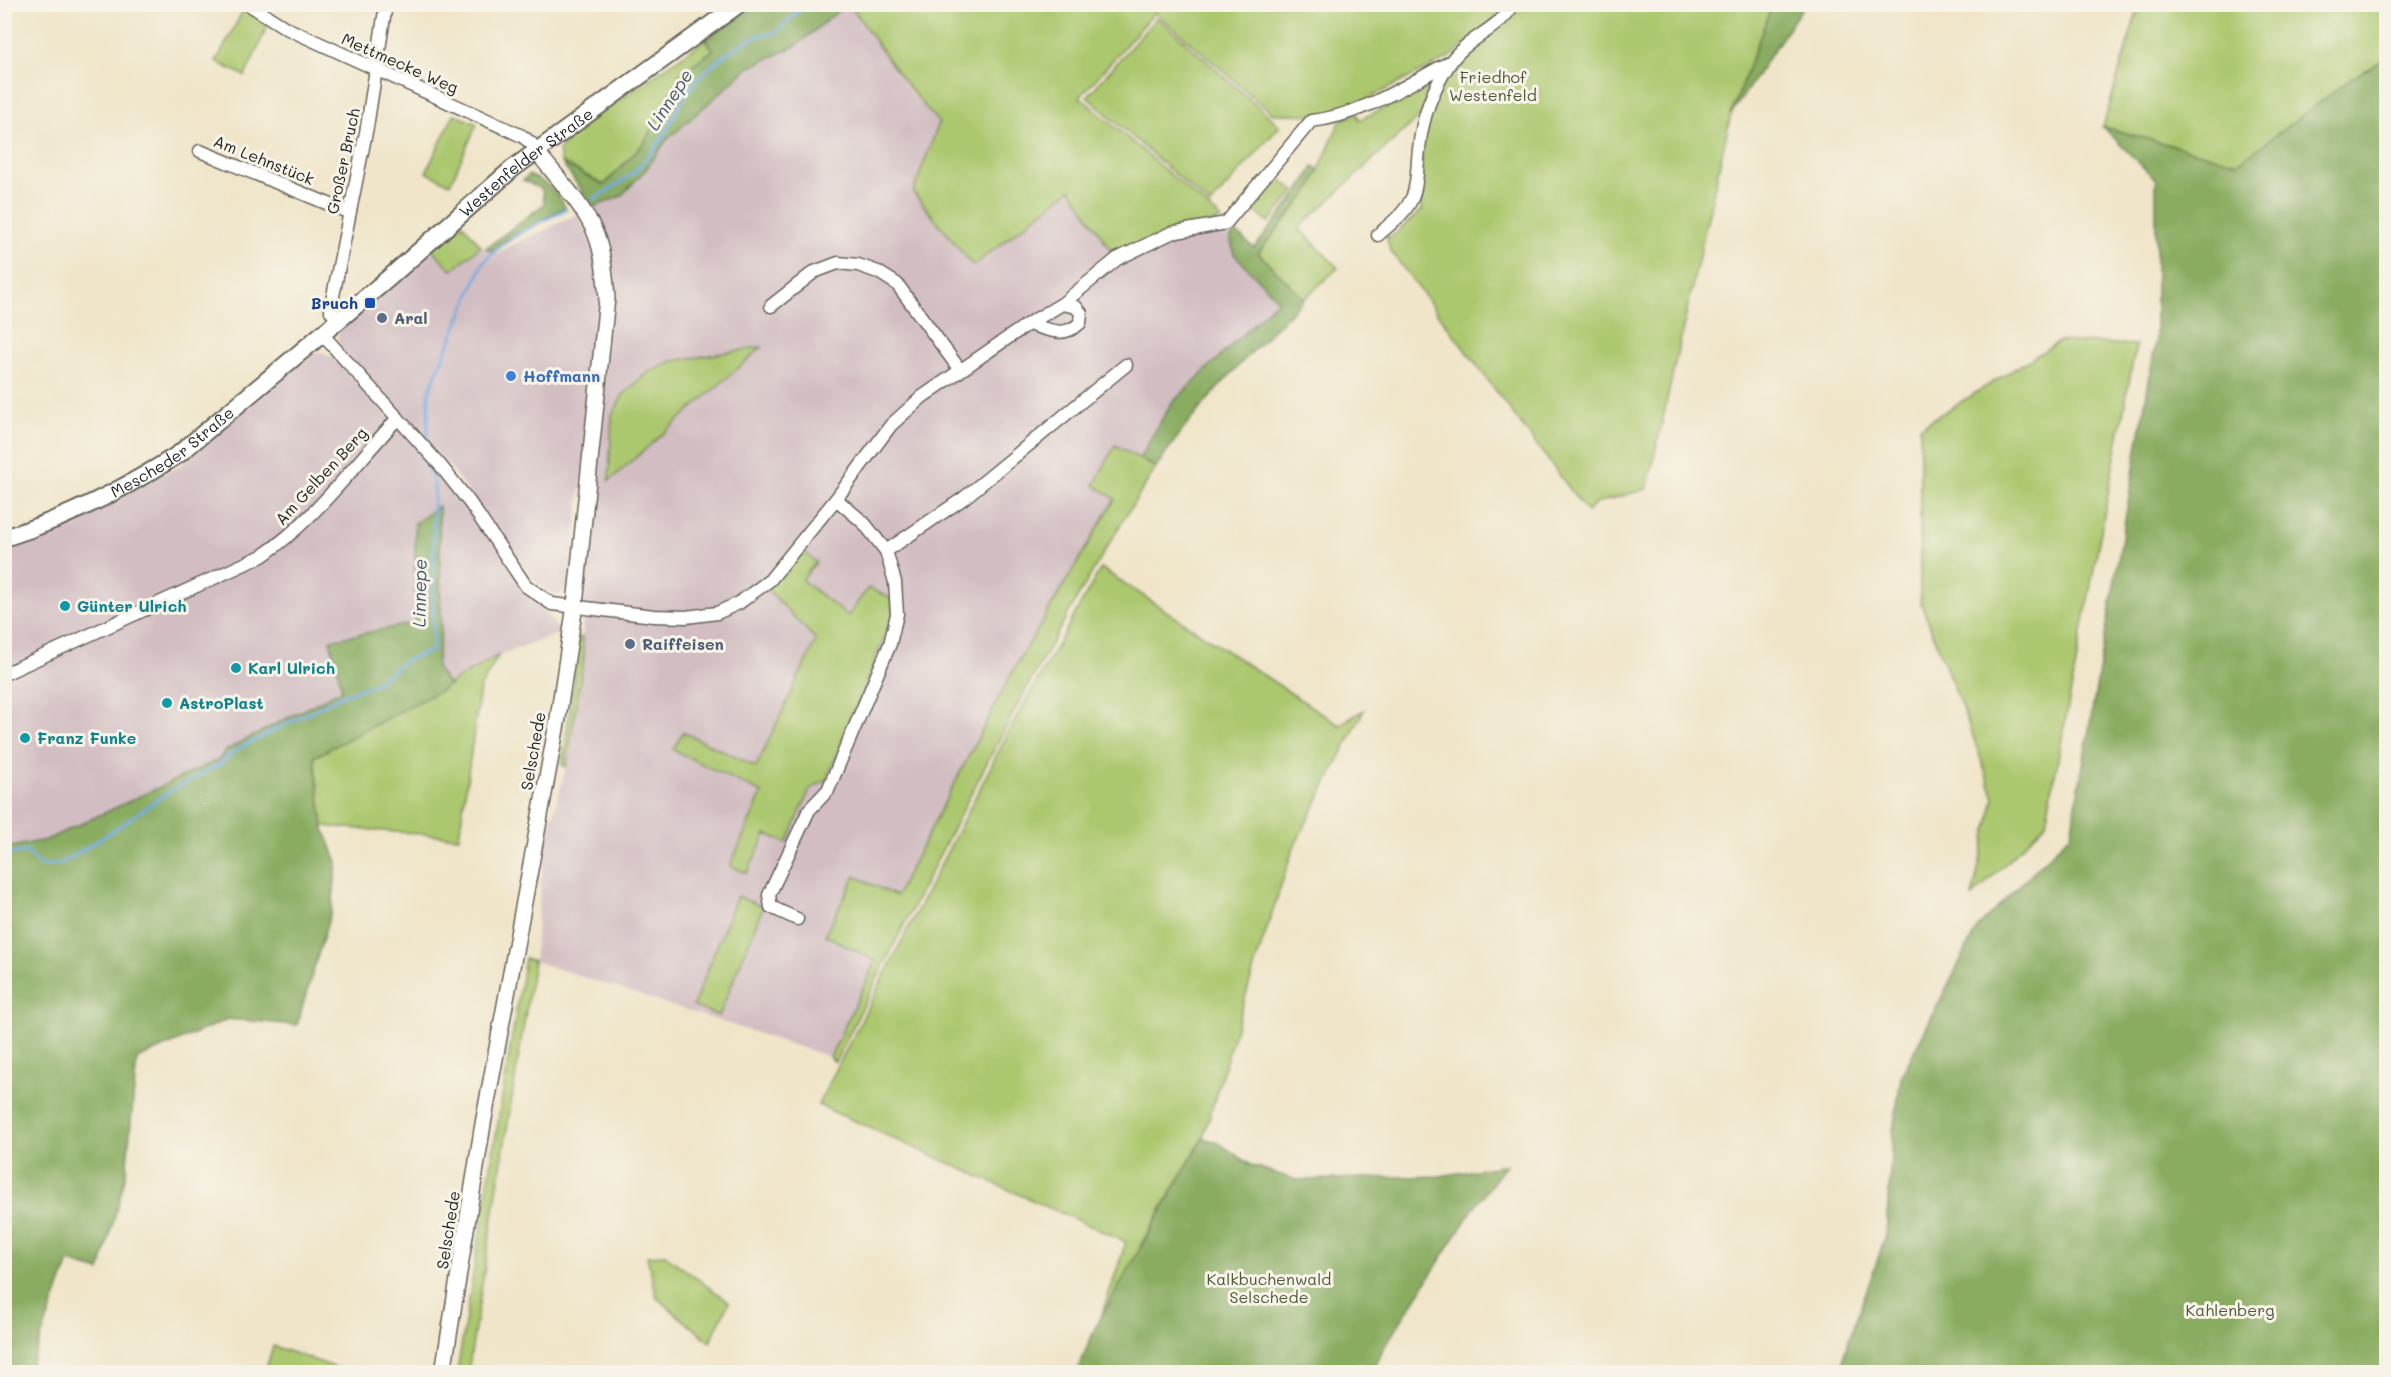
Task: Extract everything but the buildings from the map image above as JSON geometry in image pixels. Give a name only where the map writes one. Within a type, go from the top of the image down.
[{"type":"main road","name":"Westenfelder Straße","points":[[322,334],[484,193],[536,151],[739,4]]},
{"type":"main road","name":"Mescheder Straße","points":[[4,538],[37,527],[72,511],[145,475],[179,454],[322,334]]},
{"type":"street","name":"Mettmecke Weg","points":[[248,4],[286,28],[522,136],[531,143],[536,151]]},
{"type":"street","name":"Großer Bruch","points":[[338,321],[331,311],[331,306],[348,212],[368,127],[386,4]]},
{"type":"street","points":[[1378,235],[1405,211],[1413,196],[1422,129],[1437,86],[1450,62],[1469,41],[1501,21],[1513,4]]},
{"type":"street","points":[[322,334],[436,460],[470,503],[526,586],[552,604],[654,616],[686,617],[717,613],[739,603],[770,579],[836,499],[891,425],[922,397],[1028,324],[1062,304],[1116,259],[1171,233],[1226,223],[1311,121],[1334,118],[1354,111],[1450,62]]},
{"type":"street","name":"Am Lehnstück","points":[[200,151],[348,212]]},
{"type":"street","name":"Selschede","points":[[443,1372],[483,1124],[558,718],[574,605],[608,298],[605,273],[592,226],[536,151]]},
{"type":"street","points":[[771,306],[814,272],[838,263],[858,265],[878,272],[897,285],[960,370]]},
{"type":"street","points":[[1028,324],[1061,333],[1072,331],[1080,323],[1081,313],[1076,307],[1062,304]]},
{"type":"street","points":[[886,551],[964,498],[1125,365]]},
{"type":"street","name":"Am Gelben Berg","points":[[4,674],[262,556],[296,530],[315,511],[398,418]]},
{"type":"street","points":[[797,919],[771,907],[769,895],[809,810],[828,790],[890,644],[897,614],[895,582],[886,551],[864,523],[836,499]]},
{"type":"shaded area","points":[[842,8],[854,10],[911,93],[939,123],[913,192],[1072,188],[1115,257],[1170,238],[1222,230],[1230,237],[1234,254],[1278,300],[1171,404],[1139,459],[1115,446],[1115,499],[1014,669],[895,896],[855,877],[877,961],[830,1057],[534,961],[544,848],[566,767],[584,657],[582,637],[589,530],[611,303],[611,263],[594,207],[621,196],[671,138],[748,68],[797,45]]},
{"type":"shaded area","points":[[578,214],[593,249],[600,280],[598,345],[570,578],[568,587],[560,594],[553,594],[544,590],[530,575],[453,471],[345,353],[338,342],[338,333],[346,323],[432,249],[452,270],[481,246],[496,253]]},
{"type":"shaded area","points":[[314,352],[322,352],[333,358],[470,503],[561,633],[499,655],[448,684],[436,668],[441,632],[439,506],[415,523],[416,623],[342,690],[226,750],[218,760],[46,840],[5,848],[5,546],[47,533],[179,466]]},
{"type":"green space","points":[[858,4],[1509,5],[1452,56],[1336,115],[1273,114],[1155,12],[1080,97],[1222,219],[1115,257],[1071,189],[973,266],[913,192],[939,123],[905,82],[864,25],[854,10]]},
{"type":"green space","points":[[755,5],[858,5],[854,10],[842,8],[797,45],[748,68],[666,141],[646,169],[621,196],[594,207],[561,162],[604,185],[644,143],[681,73],[713,50],[706,39]]},
{"type":"green space","name":"Friedhof Westenfeld","points":[[1517,5],[1772,5],[1731,114],[1647,489],[1597,503],[1587,512],[1390,250],[1385,232],[1390,238],[1423,209],[1419,203],[1424,138],[1433,102],[1450,68],[1468,46]]},
{"type":"green space","points":[[1772,5],[1804,5],[1731,114]]},
{"type":"green space","points":[[2139,5],[2386,5],[2386,58],[2351,79],[2238,163],[2103,127]]},
{"type":"green space","points":[[245,7],[268,25],[245,76],[216,62]]},
{"type":"green space","points":[[1157,17],[1280,126],[1210,205],[1087,97]]},
{"type":"green space","points":[[706,39],[713,50],[681,73],[644,143],[604,185],[561,162],[559,150],[574,132]]},
{"type":"green space","name":"Kahlenberg","points":[[2386,58],[2386,1372],[1841,1372],[1845,1351],[1886,1236],[1892,1139],[1901,1077],[1977,928],[2071,834],[2156,340],[2156,180],[2103,127],[2238,163],[2351,79]]},
{"type":"green space","points":[[1427,88],[1422,114],[1299,228],[1338,268],[1304,299],[1258,253],[1311,188],[1340,121],[1357,113],[1359,120]]},
{"type":"green space","points":[[454,114],[477,124],[450,184],[426,172]]},
{"type":"green space","points":[[1313,167],[1319,170],[1311,188],[1258,253],[1304,299],[1207,401],[1156,468],[1139,459],[1171,404],[1278,300],[1234,254],[1230,237],[1236,232],[1254,248],[1300,190]]},
{"type":"green space","points":[[529,175],[550,187],[565,207],[500,243],[491,251],[486,248],[544,204],[542,189],[523,180]]},
{"type":"green space","points":[[1275,175],[1295,191],[1268,223],[1249,206]]},
{"type":"green space","points":[[462,223],[481,246],[452,270],[432,249]]},
{"type":"green space","points":[[2060,341],[2136,345],[2046,823],[1972,897],[1994,798],[1973,736],[1920,601],[1920,427]]},
{"type":"green space","points":[[762,347],[609,481],[612,415],[623,395],[647,373],[673,361]]},
{"type":"green space","points":[[1115,445],[1156,468],[1111,540],[1028,686],[835,1062],[830,1057],[876,961],[825,935],[855,876],[896,896],[1014,669],[1115,499],[1094,485]]},
{"type":"green space","points":[[439,506],[441,632],[436,668],[451,685],[314,757],[323,826],[337,862],[332,908],[297,1025],[228,1019],[137,1059],[126,1174],[100,1271],[69,1262],[28,1372],[5,1372],[5,848],[46,840],[218,760],[226,750],[342,690],[330,640],[415,623],[415,523]]},
{"type":"green space","points":[[802,550],[816,562],[802,580],[848,616],[868,588],[891,598],[893,616],[826,780],[810,789],[787,843],[766,834],[747,873],[730,866],[762,793],[673,750],[683,732],[756,767],[816,640],[767,589]]},
{"type":"green space","points":[[1101,568],[1339,725],[1364,710],[1293,849],[1254,968],[1203,1138],[1140,1246],[1396,1321],[1373,1372],[1083,1372],[1126,1242],[818,1105],[1011,727]]},
{"type":"green space","points":[[578,637],[582,637],[584,657],[566,767],[562,765]]},
{"type":"green space","points":[[499,655],[480,688],[459,837],[323,826],[314,757],[450,685],[448,684]]},
{"type":"green space","points":[[737,896],[763,907],[719,1016],[693,1006]]},
{"type":"green space","points":[[525,958],[534,961],[468,1372],[457,1372]]},
{"type":"green space","name":"Kalkbuchenwald Selschede","points":[[1203,1138],[1219,1143],[1251,1165],[1296,1180],[1440,1176],[1506,1165],[1471,1212],[1383,1349],[1373,1372],[1077,1372],[1095,1328]]},
{"type":"green space","points":[[665,1255],[729,1302],[710,1342],[657,1298],[647,1256]]},
{"type":"green space","points":[[273,1346],[349,1372],[265,1372]]},
{"type":"waterway","name":"Linnepe","points":[[593,200],[641,165],[662,139],[685,95],[706,71],[740,45],[752,39],[776,33],[806,4]]},
{"type":"waterway","name":"Linnepe","points":[[427,447],[429,391],[483,263],[500,246],[566,209]]},
{"type":"waterway","name":"Linnepe","points":[[4,855],[27,851],[40,866],[62,863],[167,793],[220,764],[236,750],[345,694],[373,685],[406,660],[433,650],[434,483],[423,459],[425,453]]},
{"type":"place","name":"Bruch","points":[[370,303]]},
{"type":"place","name":"Aral","points":[[382,318]]},
{"type":"place","name":"Hoffmann","points":[[511,376]]},
{"type":"place","name":"Günter Ulrich","points":[[65,606]]},
{"type":"place","name":"Raiffeisen","points":[[630,644]]},
{"type":"place","name":"Karl Ulrich","points":[[236,668]]},
{"type":"place","name":"AstroPlast","points":[[167,703]]},
{"type":"place","name":"Franz Funke","points":[[25,738]]}]
